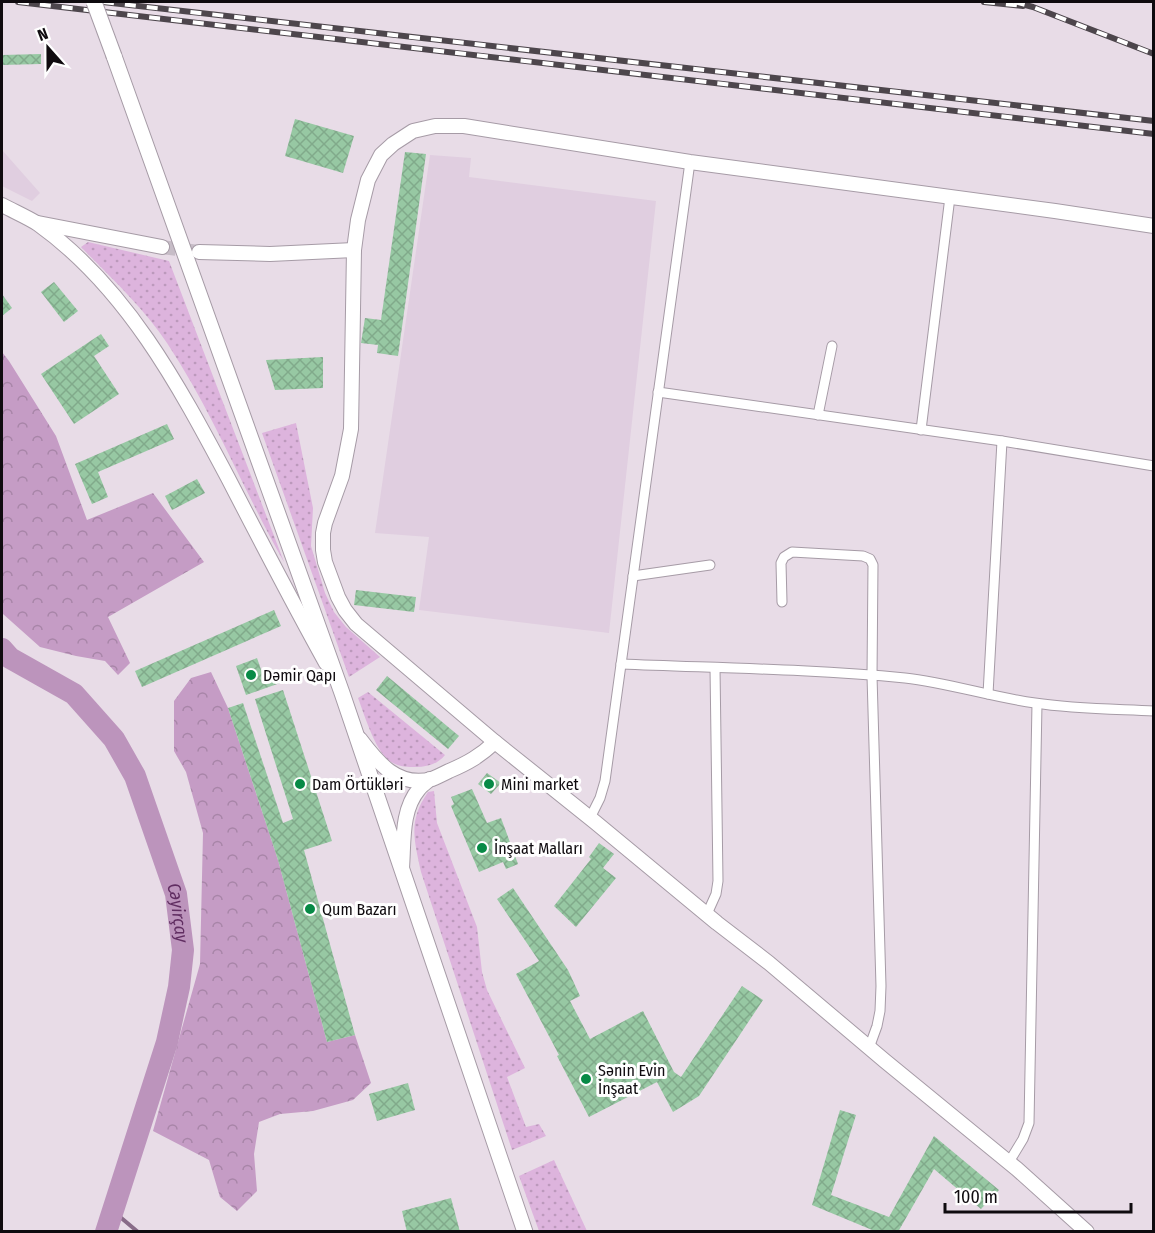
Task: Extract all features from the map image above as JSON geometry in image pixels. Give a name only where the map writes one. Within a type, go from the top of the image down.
[{"type":"main road","points":[[94,2],[358,737],[525,1232]]},
{"type":"main road","points":[[1087,1232],[1009,1162],[769,963],[495,742],[356,624],[338,597],[325,562],[322,533],[342,476],[351,429],[354,250],[358,220],[368,180],[381,155],[413,131],[435,126],[464,126],[690,162],[1154,226]]},
{"type":"main road","points":[[2,206],[36,223],[92,271],[118,300],[152,345],[186,400],[342,693]]},
{"type":"main road","points":[[36,223],[162,247]]},
{"type":"main road","points":[[199,252],[270,254],[354,250]]},
{"type":"main road","points":[[358,737],[375,760],[389,772],[413,780],[430,779],[466,764],[481,756],[495,742]]},
{"type":"main road","points":[[402,868],[405,822],[410,805],[419,789],[430,779]]},
{"type":"street","points":[[590,818],[605,781],[690,162]]},
{"type":"street","points":[[921,430],[950,197]]},
{"type":"street","points":[[818,415],[832,346]]},
{"type":"street","points":[[658,392],[1002,441],[1154,466]]},
{"type":"street","points":[[988,694],[1002,441]]},
{"type":"street","points":[[782,602],[782,563],[784,556],[792,552],[863,556],[870,559],[873,565],[872,676],[881,986],[880,1011],[869,1048]]},
{"type":"street","points":[[633,576],[710,565]]},
{"type":"street","points":[[621,664],[872,676],[958,686],[1037,704],[1154,711]]},
{"type":"street","points":[[707,914],[716,894],[718,881],[715,668]]},
{"type":"street","points":[[1009,1162],[1023,1139],[1029,1123],[1037,704]]},
{"type":"shaded area","points":[[2,150],[40,193],[32,201],[2,186]]},
{"type":"shaded area","points":[[430,155],[471,158],[469,177],[656,201],[609,633],[419,610],[429,537],[375,533]]},
{"type":"shaded area","points":[[88,242],[169,261],[284,562],[184,369],[148,317],[81,247]]},
{"type":"shaded area","points":[[296,423],[313,508],[311,546],[325,593],[334,612],[346,627],[380,657],[349,677],[262,433]]},
{"type":"shaded area","points":[[368,692],[445,755],[436,763],[420,767],[401,766],[387,759],[376,744],[358,698]]},
{"type":"shaded area","points":[[434,791],[437,823],[477,927],[482,972],[487,990],[525,1068],[507,1077],[526,1127],[539,1124],[546,1136],[512,1150],[421,872],[415,840],[415,821],[417,812],[428,792]]},
{"type":"shaded area","points":[[554,1160],[587,1231],[539,1231],[519,1176]]},
{"type":"green space","points":[[2,352],[56,436],[87,520],[153,493],[204,562],[108,617],[130,663],[118,675],[105,661],[40,647],[2,612]]},
{"type":"green space","points":[[211,672],[228,708],[278,860],[327,1042],[355,1035],[371,1083],[353,1100],[313,1111],[280,1114],[259,1122],[254,1154],[257,1191],[237,1211],[220,1197],[209,1160],[153,1131],[200,964],[203,833],[186,772],[174,751],[174,701],[191,678]]},
{"type":"building","points":[[41,54],[41,64],[2,65],[2,55]]},
{"type":"building","points":[[295,119],[354,136],[343,173],[285,156]]},
{"type":"building","points":[[405,152],[426,154],[398,356],[377,353],[378,345],[361,343],[365,318],[381,320]]},
{"type":"building","points":[[54,282],[78,311],[64,322],[41,292]]},
{"type":"building","points":[[2,294],[12,308],[2,316]]},
{"type":"building","points":[[101,334],[109,346],[94,356],[119,394],[74,424],[41,374]]},
{"type":"building","points":[[323,357],[323,388],[275,390],[266,360]]},
{"type":"building","points":[[167,424],[174,439],[98,472],[108,497],[92,504],[75,464]]},
{"type":"building","points":[[197,479],[205,493],[172,510],[165,496]]},
{"type":"building","points":[[356,590],[416,597],[414,612],[354,605]]},
{"type":"building","points":[[274,610],[281,626],[142,687],[135,671]]},
{"type":"building","points":[[257,658],[264,678],[276,673],[280,683],[246,695],[236,666]]},
{"type":"building","points":[[387,676],[459,736],[448,749],[376,690]]},
{"type":"building","points":[[283,690],[332,841],[304,850],[355,1035],[327,1042],[278,860],[228,708],[243,703],[283,823],[293,819],[255,699]]},
{"type":"building","name":"Mini market","points":[[487,773],[501,783],[491,794],[478,784]]},
{"type":"building","points":[[472,789],[487,823],[501,818],[518,864],[506,869],[503,862],[479,872],[451,806],[454,804],[451,797]]},
{"type":"building","points":[[599,843],[614,854],[603,868],[616,878],[576,927],[554,906],[591,859],[589,857]]},
{"type":"building","points":[[513,888],[568,970],[580,996],[570,1001],[590,1039],[643,1011],[674,1072],[681,1077],[742,986],[763,1000],[699,1096],[673,1112],[657,1082],[589,1117],[516,974],[539,961],[497,899]]},
{"type":"building","points":[[408,1083],[415,1110],[377,1121],[369,1094]]},
{"type":"building","points":[[840,1110],[856,1115],[831,1195],[889,1217],[934,1136],[999,1190],[981,1209],[934,1169],[898,1232],[877,1232],[812,1205]]},
{"type":"building","points":[[451,1198],[460,1232],[407,1232],[402,1211]]},
{"type":"waterway","name":"Cəyirçay","points":[[2,649],[10,658],[74,694],[114,739],[135,776],[176,894],[183,950],[179,987],[167,1042],[106,1232]]},
{"type":"waterway","points":[[113,1211],[138,1232]]},
{"type":"tunnel","points":[[162,247],[199,252]]},
{"type":"railway","points":[[18,2],[1154,134]]},
{"type":"railway","points":[[103,2],[1154,121]]},
{"type":"railway","points":[[984,2],[1023,6]]},
{"type":"railway","points":[[1014,2],[1033,7],[1154,54]]},
{"type":"place","name":"Dəmir Qapı","points":[[251,675]]},
{"type":"place","name":"Dam Örtükləri","points":[[300,784]]},
{"type":"place","name":"Mini market","points":[[489,784]]},
{"type":"place","name":"İnşaat Malları","points":[[482,848]]},
{"type":"place","name":"Qum Bazarı","points":[[310,909]]},
{"type":"place","name":"Sənin Evin İnşaat","points":[[586,1079]]}]
